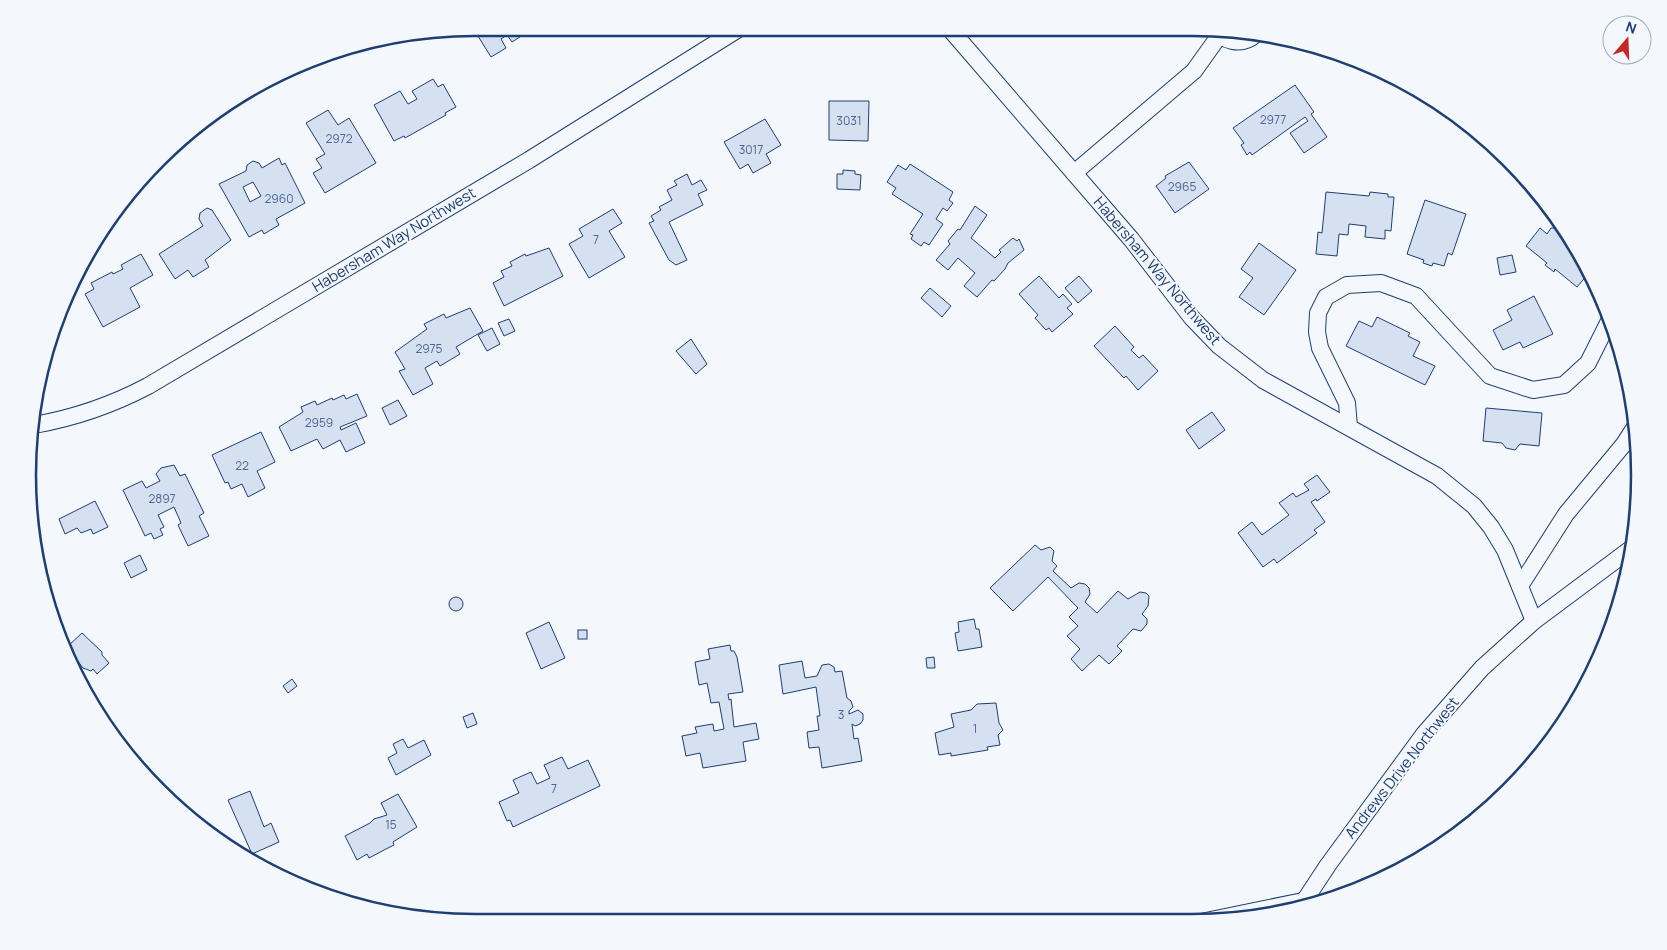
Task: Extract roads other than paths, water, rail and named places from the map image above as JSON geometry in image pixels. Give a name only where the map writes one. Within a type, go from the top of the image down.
[{"type":"street","name":"Habersham Way Northwest","points":[[39,424],[64,420],[123,399],[148,386],[521,165],[727,36]]},
{"type":"street","name":"Habersham Way Northwest","points":[[956,36],[1132,239],[1192,318],[1219,346],[1263,380],[1437,476],[1474,506],[1491,527],[1505,550],[1534,621]]},
{"type":"street","points":[[1074,173],[1194,71],[1212,37]]},
{"type":"street","points":[[1224,37],[1230,41],[1245,40]]},
{"type":"street","points":[[1349,427],[1347,403],[1320,348],[1318,313],[1326,297],[1347,285],[1381,283],[1416,296],[1490,376],[1533,390],[1564,385],[1588,363],[1605,329]]},
{"type":"street","points":[[1520,586],[1566,514],[1629,436]]},
{"type":"street","name":"Andrews Drive Northwest","points":[[1305,899],[1424,734],[1482,668],[1534,621],[1623,555]]}]
